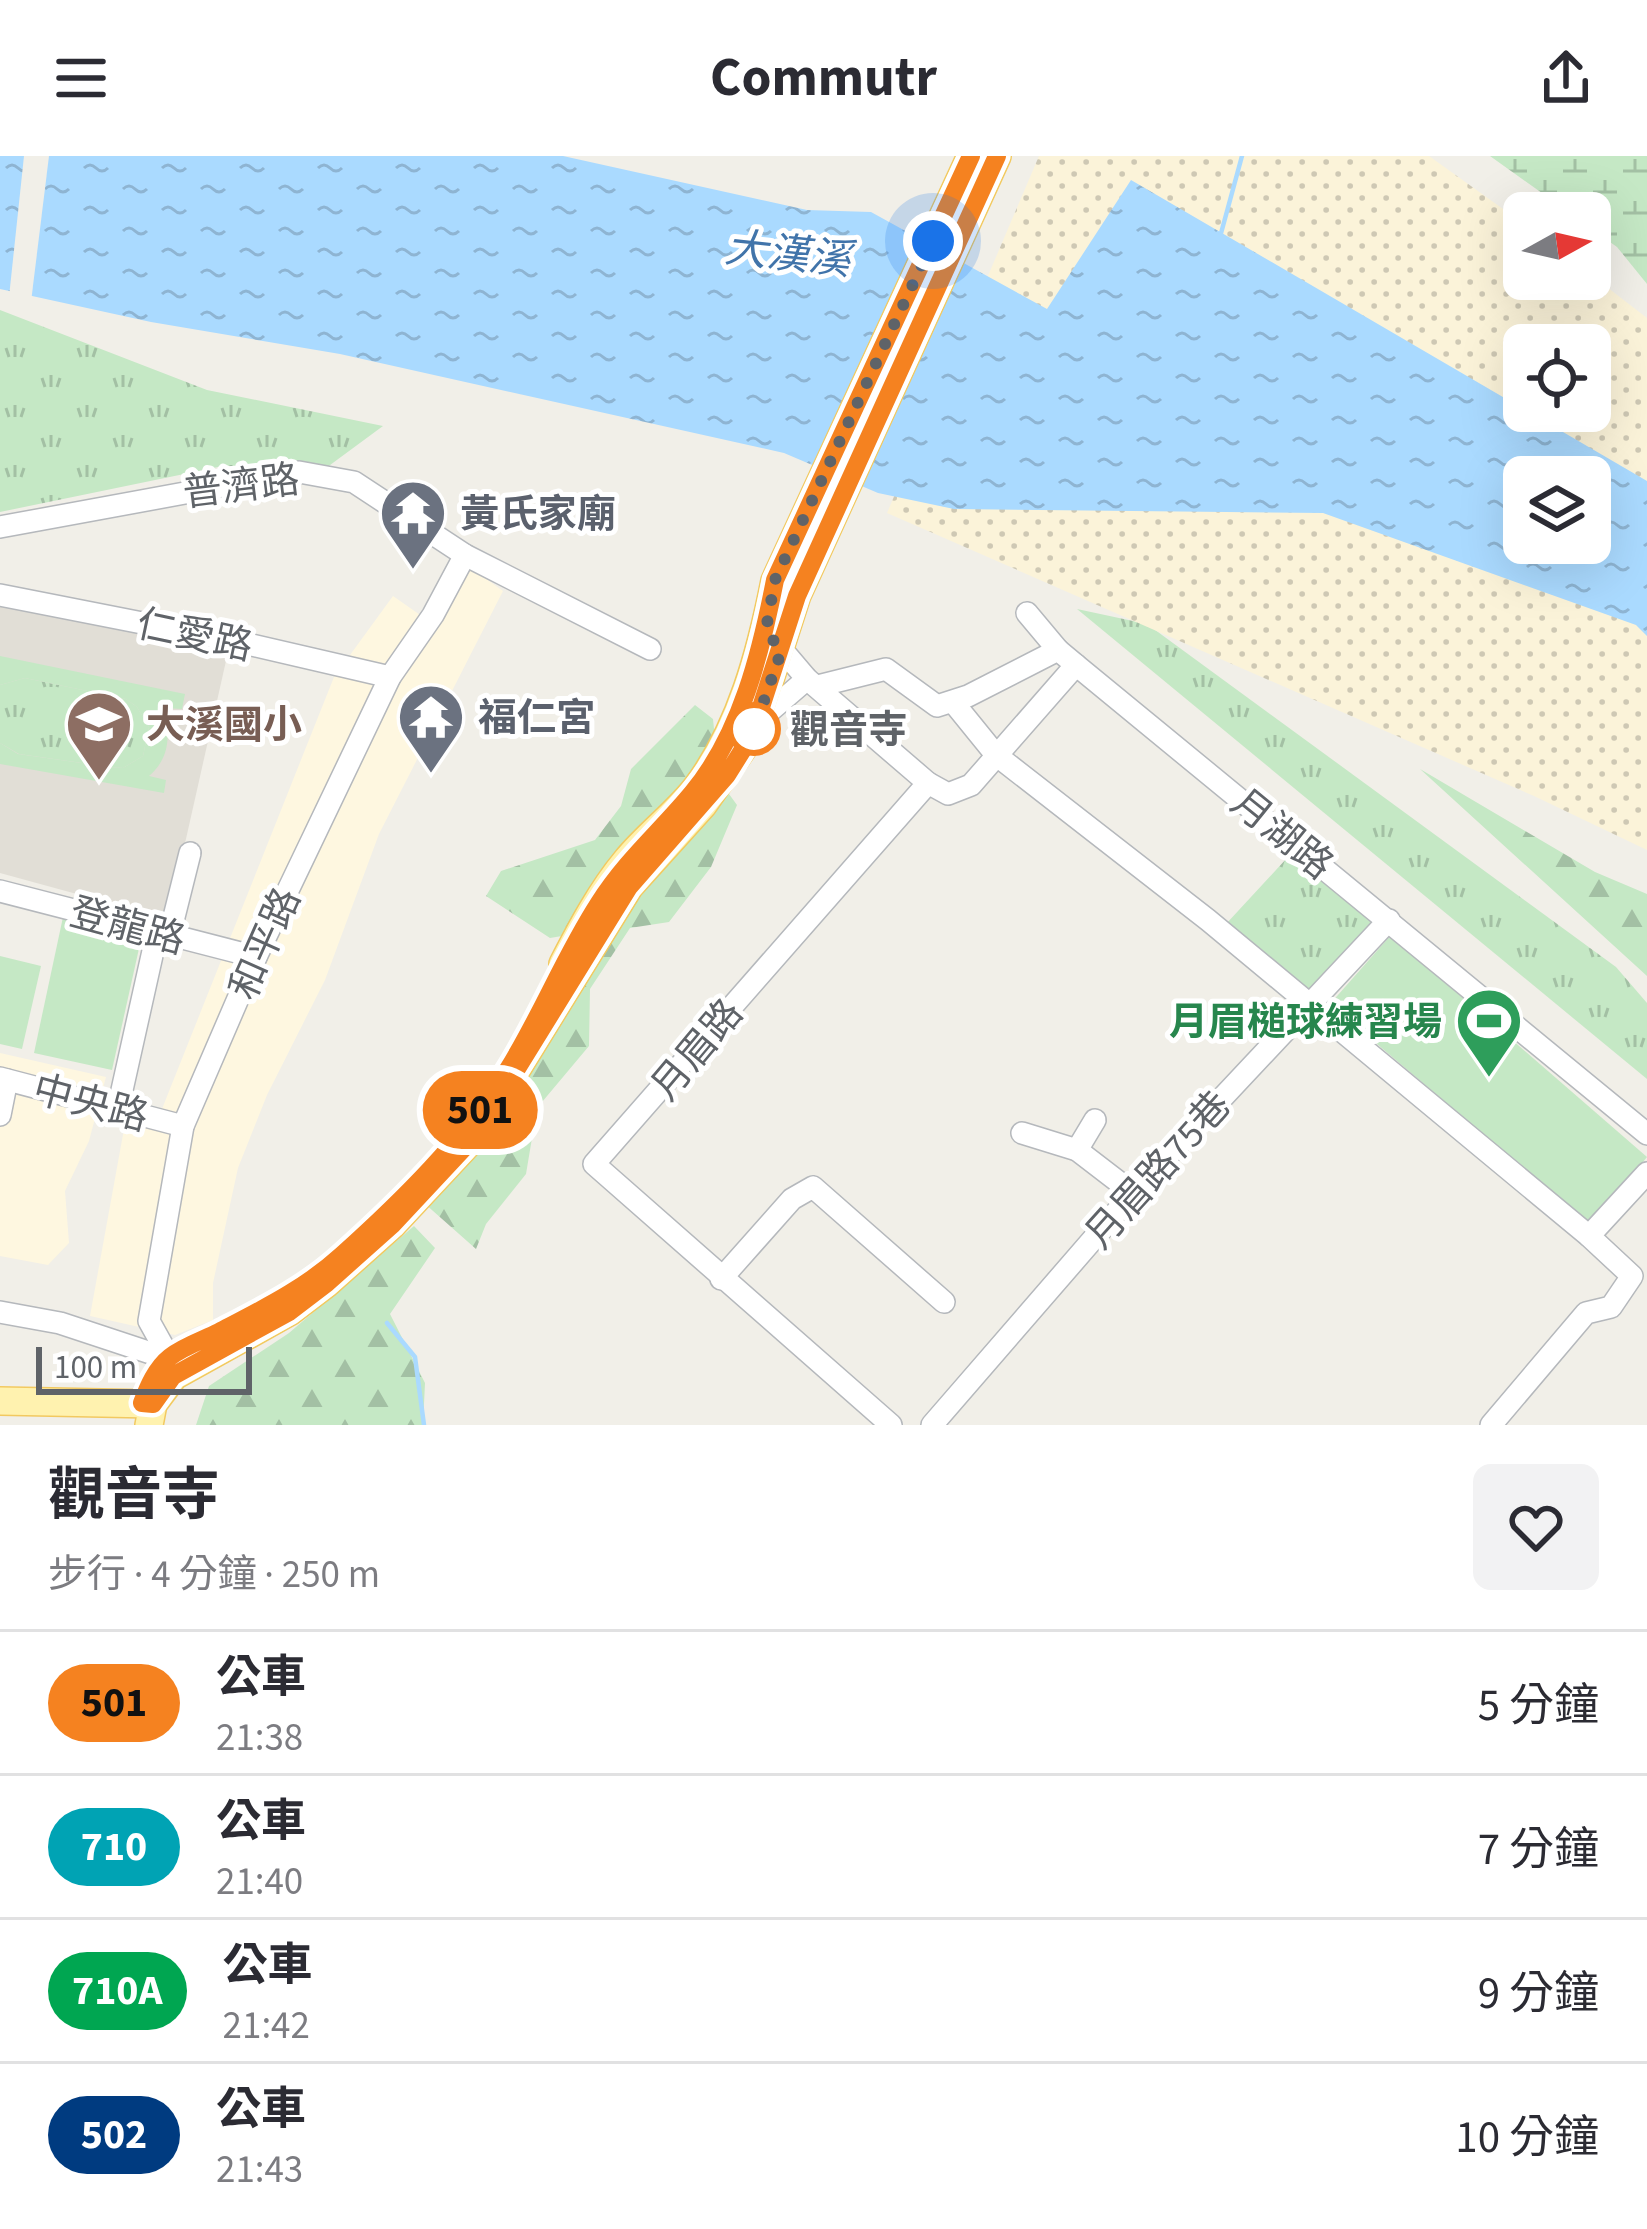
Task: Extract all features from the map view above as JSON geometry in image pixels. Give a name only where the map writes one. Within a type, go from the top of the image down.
[{"type":"main road","points":[[177,1363],[289,1312],[392,1225],[476,1135],[629,887],[703,805],[741,753],[756,723],[786,588],[971,156]]},
{"type":"main road","points":[[786,588],[998,156]]},
{"type":"main road","points":[[0,1401],[145,1414],[177,1363],[320,1275],[391,1209],[472,1122],[508,1069],[580,932],[625,862],[694,791],[716,758],[773,641]]},
{"type":"street","name":"普濟路","points":[[0,527],[299,472],[354,482],[465,554],[650,649]]},
{"type":"street","name":"和平路","points":[[177,1363],[149,1321],[183,1126],[256,957],[390,677],[433,615],[465,554]]},
{"type":"street","name":"仁愛路","points":[[0,595],[390,677]]},
{"type":"street","name":"月湖路","points":[[1027,613],[1058,650],[1647,1134]]},
{"type":"street","points":[[773,641],[812,682],[928,783],[948,794],[971,785],[1076,665]]},
{"type":"street","points":[[756,723],[812,682],[886,669],[937,706],[1058,650]]},
{"type":"street","points":[[952,702],[996,755],[1195,910],[1632,1276],[1611,1307],[1586,1313],[1491,1425]]},
{"type":"street","name":"月眉路","points":[[891,1425],[594,1164],[928,783]]},
{"type":"street","points":[[118,1108],[163,935],[190,853]]},
{"type":"street","name":"登龍路","points":[[0,891],[256,957]]},
{"type":"street","name":"月眉路75巷","points":[[932,1425],[1133,1193],[1389,920]]},
{"type":"street","points":[[0,1115],[4,1079]]},
{"type":"street","name":"中央路","points":[[4,1079],[183,1126]]},
{"type":"street","points":[[1077,1150],[1095,1120]]},
{"type":"street","points":[[1022,1133],[1077,1150],[1133,1193]]},
{"type":"street","points":[[1589,1236],[1647,1173]]},
{"type":"street","points":[[721,1280],[792,1199],[814,1187],[944,1302]]},
{"type":"street","points":[[0,1312],[59,1323],[177,1363]]},
{"type":"shaded area","points":[[468,566],[503,591],[379,834],[325,980],[267,1095],[238,1168],[213,1283],[213,1320],[175,1335],[90,1316],[126,1118],[156,1124],[334,677],[393,596],[433,624]]},
{"type":"shaded area","name":"大溪國小","points":[[0,600],[228,652],[168,919],[0,873]]},
{"type":"shaded area","points":[[0,1053],[106,1077],[89,1141],[65,1191],[69,1243],[48,1265],[0,1256]]},
{"type":"green space","points":[[1490,156],[1647,156],[1647,284],[1611,243],[1611,192],[1541,192]]},
{"type":"green space","points":[[0,310],[207,390],[383,426],[326,468],[223,466],[0,512]]},
{"type":"green space","points":[[1077,609],[1147,624],[1616,967],[1647,1003],[1647,1079]]},
{"type":"green space","points":[[0,656],[185,694],[182,709],[163,708],[167,745],[149,776],[166,780],[164,793],[0,764],[0,743],[18,754],[123,768],[143,756],[149,727],[126,699],[25,678],[0,685]]},
{"type":"green space","points":[[25,678],[126,699],[149,727],[143,756],[123,768],[110,767],[19,754],[0,743],[0,685]]},
{"type":"green space","points":[[695,705],[713,719],[715,739],[568,935],[550,938],[486,896],[501,871],[595,840],[621,806],[631,769]]},
{"type":"green space","points":[[1420,769],[1595,872],[1647,894],[1647,976]]},
{"type":"green space","points":[[729,794],[737,805],[711,867],[669,922],[630,928],[590,989],[589,1046],[537,1108],[526,1174],[486,1224],[476,1249],[424,1203],[638,888],[706,811]]},
{"type":"green space","points":[[1286,839],[1387,920],[1318,997],[1226,924],[1287,858],[1277,850]]},
{"type":"green space","points":[[63,917],[142,935],[112,1070],[34,1053]]},
{"type":"green space","name":"月眉槌球練習場","points":[[1391,935],[1647,1157],[1591,1226],[1330,1004]]},
{"type":"green space","points":[[0,956],[41,966],[22,1049],[0,1044]]},
{"type":"green space","points":[[414,1226],[435,1248],[390,1314],[425,1383],[423,1425],[196,1425],[209,1386],[289,1333]]},
{"type":"sand","points":[[1039,156],[1429,156],[1503,209],[1503,300],[1611,300],[1611,290],[1647,318],[1647,850],[887,513]]},
{"type":"water","name":"大漢溪","points":[[0,156],[563,156],[807,210],[871,212],[1047,309],[1131,180],[1503,397],[1503,432],[1563,432],[1604,456],[1503,456],[1503,564],[1611,564],[1611,460],[1647,481],[1647,636],[1636,625],[1323,513],[954,509],[878,493],[784,453],[340,354],[151,322],[0,289]]},
{"type":"pier","points":[[24,156],[49,156],[31,302],[9,297]]},
{"type":"waterway","points":[[1220,237],[1242,156]]},
{"type":"waterway","points":[[387,1323],[415,1357],[424,1425]]},
{"type":"bus line","name":"501","points":[[971,156],[775,580],[766,629],[742,704],[716,758],[694,791],[625,862],[580,932],[508,1069],[472,1122],[382,1218],[320,1275],[169,1358],[149,1383],[142,1403],[153,1404],[173,1376],[289,1312],[327,1283],[392,1225],[476,1135],[629,887],[727,775],[752,735],[797,596],[997,156]]},
{"type":"place","name":"黃氏家廟","points":[[413,572]]},
{"type":"place","name":"觀音寺","points":[[754,729]]},
{"type":"place","name":"福仁宮","points":[[431,776]]},
{"type":"place","name":"大溪國小","points":[[99,783]]},
{"type":"place","name":"月眉槌球練習場","points":[[1489,1080]]},
{"type":"route","points":[[754,729],[752,735],[781,652],[766,629],[775,580],[933,241]]}]
